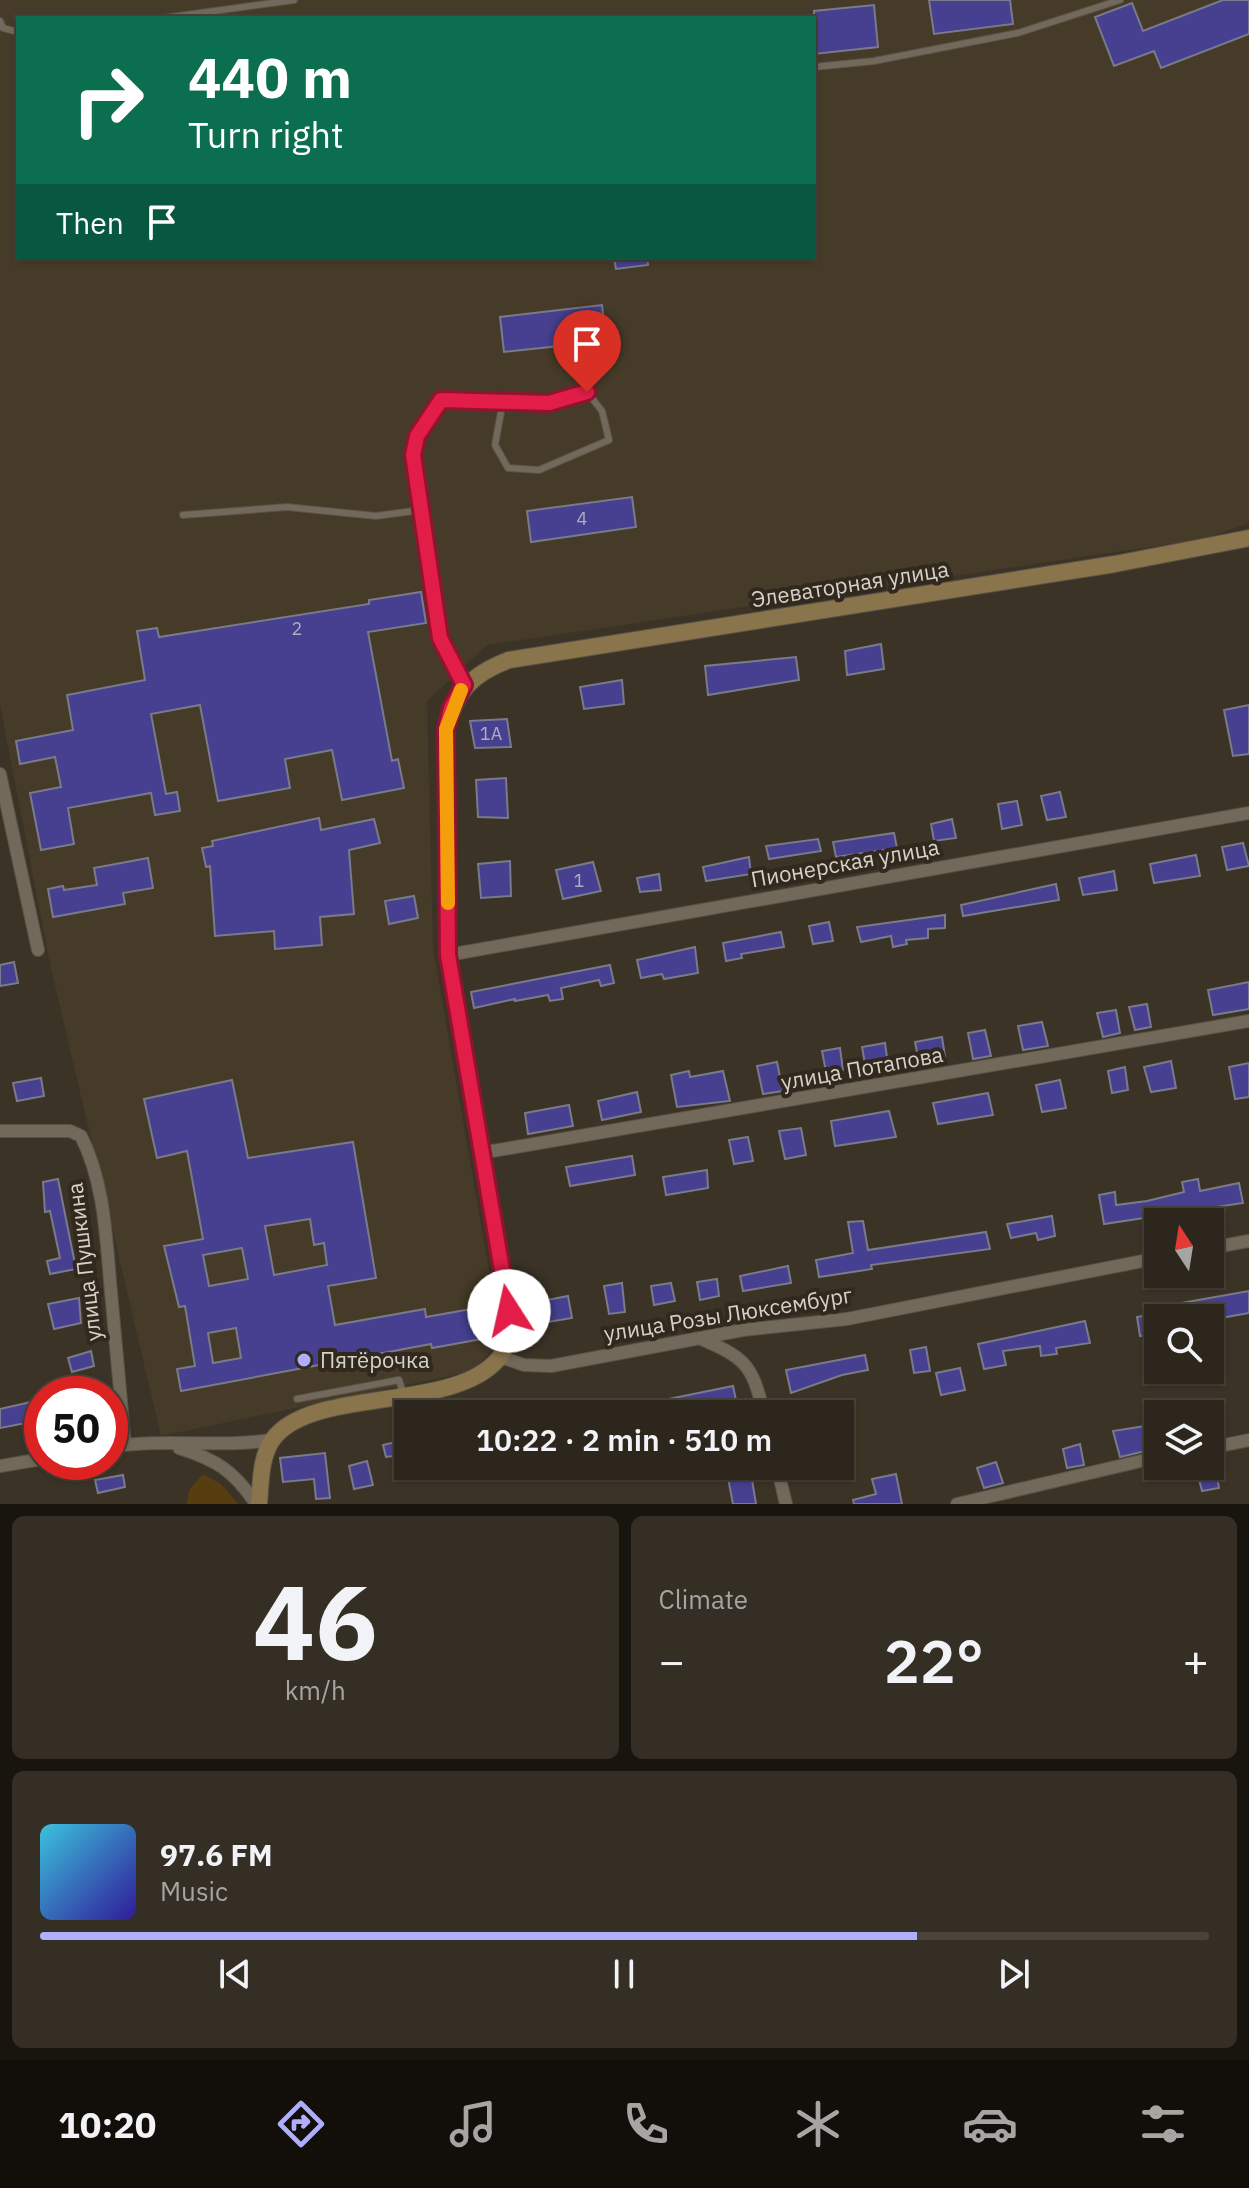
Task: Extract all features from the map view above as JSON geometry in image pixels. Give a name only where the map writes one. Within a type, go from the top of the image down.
[{"type":"main road","name":"Элеваторная улица","points":[[464,685],[483,670],[509,660],[1130,562],[1249,538]]},
{"type":"main road","points":[[258,1504],[263,1461],[272,1440],[301,1420],[466,1381],[484,1372],[501,1357],[509,1311],[448,955],[446,729],[451,708],[464,685]]},
{"type":"street","points":[[0,774],[38,950]]},
{"type":"street","name":"Пионерская улица","points":[[448,955],[1249,813]]},
{"type":"street","name":"улица Потапова","points":[[481,1153],[1249,1021]]},
{"type":"street","name":"улица Пушкина","points":[[0,1131],[70,1131],[81,1136],[99,1178],[118,1376]]},
{"type":"street","points":[[1224,1245],[1249,1241]]},
{"type":"street","name":"улица Розы Люксембург","points":[[501,1357],[524,1365],[551,1366],[699,1338],[847,1319],[1144,1261]]},
{"type":"street","points":[[699,1338],[734,1353],[751,1367],[760,1400]]},
{"type":"street","points":[[128,1445],[242,1445],[272,1440]]},
{"type":"street","points":[[1224,1445],[1249,1440]]},
{"type":"street","points":[[160,1443],[212,1458],[241,1482],[258,1504]]},
{"type":"street","points":[[957,1504],[1144,1460]]},
{"type":"street","points":[[0,1466],[24,1462]]},
{"type":"street","points":[[780,1480],[786,1504]]},
{"type":"lane","points":[[178,16],[294,0]]},
{"type":"lane","points":[[816,67],[874,61],[1018,33],[1120,0]]},
{"type":"lane","points":[[0,21],[3,28],[16,31]]},
{"type":"lane","points":[[464,685],[440,638],[413,455],[417,436],[441,400],[503,401],[549,403],[587,392],[602,411],[609,440],[539,470],[508,468],[495,445],[503,401]]},
{"type":"lane","points":[[183,515],[287,507],[376,516],[421,510]]},
{"type":"lane","points":[[297,1399],[399,1380],[404,1396]]},
{"type":"shaded area","points":[[0,0],[1249,0],[1249,523],[1204,539],[487,645],[427,701],[433,948],[501,1339],[473,1371],[161,1436],[50,964],[0,705]]},
{"type":"shaded area","points":[[203,1474],[221,1484],[238,1504],[187,1504],[189,1490]]},
{"type":"building","points":[[929,0],[1010,0],[1013,24],[934,34]]},
{"type":"building","points":[[1223,0],[1249,0],[1249,34],[1161,68],[1154,51],[1114,66],[1095,17],[1132,3],[1143,31]]},
{"type":"building","points":[[874,5],[878,47],[816,54],[814,11]]},
{"type":"building","points":[[614,260],[647,260],[648,265],[616,269]]},
{"type":"building","points":[[602,305],[606,341],[504,352],[500,317]]},
{"type":"building","points":[[632,497],[636,527],[531,542],[527,511]]},
{"type":"building","points":[[421,592],[426,623],[368,632],[392,761],[398,759],[404,788],[342,800],[332,750],[285,759],[290,788],[218,801],[200,705],[151,714],[166,794],[177,792],[180,811],[155,815],[151,793],[68,808],[74,844],[41,850],[30,793],[61,787],[55,757],[20,764],[16,741],[73,730],[67,695],[145,680],[137,631],[157,628],[159,637],[369,604],[369,600]]},
{"type":"building","points":[[881,644],[884,669],[847,675],[845,651]]},
{"type":"building","points":[[796,657],[799,680],[708,695],[705,666]]},
{"type":"building","points":[[622,680],[624,704],[584,709],[580,687]]},
{"type":"building","points":[[1249,705],[1249,754],[1233,756],[1224,710]]},
{"type":"building","points":[[507,719],[511,747],[475,748],[470,721]]},
{"type":"building","points":[[506,778],[508,818],[478,817],[476,780]]},
{"type":"building","points":[[1060,792],[1066,817],[1047,820],[1041,796]]},
{"type":"building","points":[[1017,801],[1022,825],[1002,829],[998,804]]},
{"type":"building","points":[[319,818],[321,830],[374,819],[380,843],[349,850],[354,914],[320,917],[322,945],[275,949],[274,931],[215,936],[210,866],[206,867],[202,848],[213,846],[212,841]]},
{"type":"building","points":[[952,819],[956,838],[934,841],[931,824]]},
{"type":"building","points":[[894,833],[897,848],[836,857],[833,842]]},
{"type":"building","points":[[818,839],[821,851],[769,859],[766,846]]},
{"type":"building","points":[[1243,843],[1249,866],[1227,870],[1222,847]]},
{"type":"building","points":[[1196,855],[1200,876],[1154,883],[1150,864]]},
{"type":"building","points":[[749,857],[751,874],[706,881],[703,867]]},
{"type":"building","points":[[148,858],[153,888],[123,893],[125,904],[53,917],[48,889],[97,885],[94,868]]},
{"type":"building","points":[[510,861],[511,896],[481,898],[478,864]]},
{"type":"building","points":[[593,862],[601,891],[563,899],[556,870]]},
{"type":"building","points":[[1114,871],[1117,890],[1083,895],[1079,878]]},
{"type":"building","points":[[659,874],[661,890],[640,892],[637,878]]},
{"type":"building","points":[[1056,884],[1059,900],[963,916],[961,905]]},
{"type":"building","points":[[414,896],[418,918],[389,924],[385,901]]},
{"type":"building","points":[[945,915],[945,928],[928,929],[928,938],[906,940],[907,944],[893,947],[891,936],[861,942],[857,927]]},
{"type":"building","points":[[829,922],[833,941],[813,944],[809,926]]},
{"type":"building","points":[[781,932],[784,947],[741,954],[742,958],[726,961],[723,943]]},
{"type":"building","points":[[695,947],[698,973],[664,979],[662,974],[641,978],[637,960]]},
{"type":"building","points":[[14,962],[18,983],[0,986],[0,965]]},
{"type":"building","points":[[610,965],[614,983],[601,986],[599,980],[561,988],[563,999],[550,1001],[548,995],[474,1008],[471,992]]},
{"type":"building","points":[[1249,982],[1249,1009],[1213,1015],[1208,990]]},
{"type":"building","points":[[1147,1004],[1151,1027],[1135,1030],[1129,1007]]},
{"type":"building","points":[[1116,1010],[1120,1033],[1103,1037],[1097,1013]]},
{"type":"building","points":[[1042,1022],[1048,1046],[1023,1050],[1018,1026]]},
{"type":"building","points":[[985,1030],[991,1056],[973,1059],[968,1033]]},
{"type":"building","points":[[942,1037],[946,1063],[920,1067],[915,1042]]},
{"type":"building","points":[[885,1043],[888,1065],[866,1069],[862,1047]]},
{"type":"building","points":[[840,1048],[843,1070],[826,1072],[822,1051]]},
{"type":"building","points":[[1171,1061],[1176,1088],[1151,1092],[1144,1067]]},
{"type":"building","points":[[777,1062],[783,1091],[763,1094],[757,1066]]},
{"type":"building","points":[[1249,1063],[1249,1097],[1235,1099],[1229,1067]]},
{"type":"building","points":[[1125,1067],[1128,1090],[1112,1093],[1108,1071]]},
{"type":"building","points":[[689,1071],[690,1077],[723,1071],[730,1101],[677,1107],[671,1075]]},
{"type":"building","points":[[41,1078],[44,1096],[17,1101],[13,1083]]},
{"type":"building","points":[[232,1080],[248,1158],[353,1142],[376,1278],[328,1286],[335,1325],[425,1309],[426,1317],[488,1306],[493,1337],[432,1348],[431,1344],[181,1391],[177,1369],[195,1366],[185,1306],[179,1307],[164,1246],[203,1239],[187,1151],[157,1158],[144,1099]],"holes":[[[310,1219],[314,1245],[324,1243],[327,1265],[274,1275],[265,1226]],[[242,1248],[248,1279],[209,1286],[203,1255]],[[236,1328],[241,1358],[213,1363],[208,1333]]]},
{"type":"building","points":[[1060,1080],[1066,1108],[1042,1112],[1036,1085]]},
{"type":"building","points":[[637,1092],[641,1112],[602,1120],[598,1101]]},
{"type":"building","points":[[988,1093],[993,1115],[938,1124],[933,1103]]},
{"type":"building","points":[[569,1105],[573,1126],[528,1134],[525,1113]]},
{"type":"building","points":[[889,1111],[896,1137],[835,1146],[831,1121]]},
{"type":"building","points":[[801,1128],[806,1155],[785,1159],[779,1131]]},
{"type":"building","points":[[748,1137],[753,1161],[734,1164],[729,1140]]},
{"type":"building","points":[[632,1156],[635,1175],[570,1186],[566,1167]]},
{"type":"building","points":[[707,1170],[708,1188],[666,1195],[663,1177]]},
{"type":"building","points":[[58,1179],[76,1269],[50,1274],[47,1261],[60,1258],[50,1211],[45,1212],[43,1182]]},
{"type":"building","points":[[1198,1179],[1200,1191],[1239,1183],[1243,1203],[1210,1208],[1144,1208],[1144,1218],[1104,1224],[1099,1195],[1115,1192],[1116,1205],[1147,1201],[1184,1192],[1182,1182]]},
{"type":"building","points":[[1052,1216],[1055,1236],[1038,1240],[1036,1233],[1011,1238],[1007,1224]]},
{"type":"building","points":[[863,1221],[868,1250],[986,1232],[990,1249],[871,1265],[872,1269],[819,1277],[816,1260],[853,1253],[848,1222]]},
{"type":"building","points":[[788,1266],[791,1283],[743,1291],[740,1276]]},
{"type":"building","points":[[717,1279],[719,1296],[700,1300],[697,1282]]},
{"type":"building","points":[[622,1283],[625,1312],[609,1314],[604,1286]]},
{"type":"building","points":[[671,1283],[675,1301],[654,1305],[651,1286]]},
{"type":"building","points":[[1249,1291],[1249,1313],[1224,1317],[1224,1304],[1181,1303]]},
{"type":"building","points":[[568,1296],[572,1318],[530,1325],[526,1304]]},
{"type":"building","points":[[79,1298],[81,1323],[54,1329],[48,1304]]},
{"type":"building","points":[[1144,1316],[1144,1335],[1140,1336],[1137,1317]]},
{"type":"building","points":[[1085,1321],[1090,1343],[1056,1348],[1057,1354],[1041,1356],[1040,1346],[1003,1351],[1006,1365],[984,1369],[978,1344]]},
{"type":"building","points":[[926,1347],[930,1371],[914,1373],[910,1350]]},
{"type":"building","points":[[91,1351],[94,1366],[72,1372],[68,1358]]},
{"type":"building","points":[[865,1355],[868,1370],[842,1375],[791,1393],[786,1370]]},
{"type":"building","points":[[960,1368],[965,1390],[941,1395],[936,1373]]},
{"type":"building","points":[[733,1386],[736,1400],[664,1400]]},
{"type":"building","points":[[24,1404],[24,1423],[0,1428],[0,1409]]},
{"type":"building","points":[[1144,1426],[1144,1451],[1120,1457],[1113,1431]]},
{"type":"building","points":[[394,1442],[394,1456],[386,1457],[383,1445]]},
{"type":"building","points":[[1080,1444],[1084,1465],[1067,1468],[1063,1449]]},
{"type":"building","points":[[325,1453],[330,1498],[316,1499],[314,1479],[283,1482],[280,1458]]},
{"type":"building","points":[[367,1461],[373,1485],[354,1489],[349,1466]]},
{"type":"building","points":[[996,1462],[1003,1483],[984,1488],[977,1468]]},
{"type":"building","points":[[896,1474],[902,1504],[854,1504],[853,1500],[876,1494],[872,1479]]},
{"type":"building","points":[[95,1480],[124,1480],[125,1487],[98,1493]]},
{"type":"building","points":[[728,1480],[752,1480],[756,1504],[733,1504]]},
{"type":"building","points":[[1199,1480],[1218,1480],[1219,1488],[1202,1491]]},
{"type":"slow traffic","points":[[448,903],[446,729],[451,708],[461,690]]},
{"type":"place","name":"Пятёрочка","points":[[304,1360]]},
{"type":"route","points":[[509,1311],[448,955],[446,729],[451,708],[464,685],[440,638],[413,455],[417,436],[441,400],[549,403],[587,392]]}]
